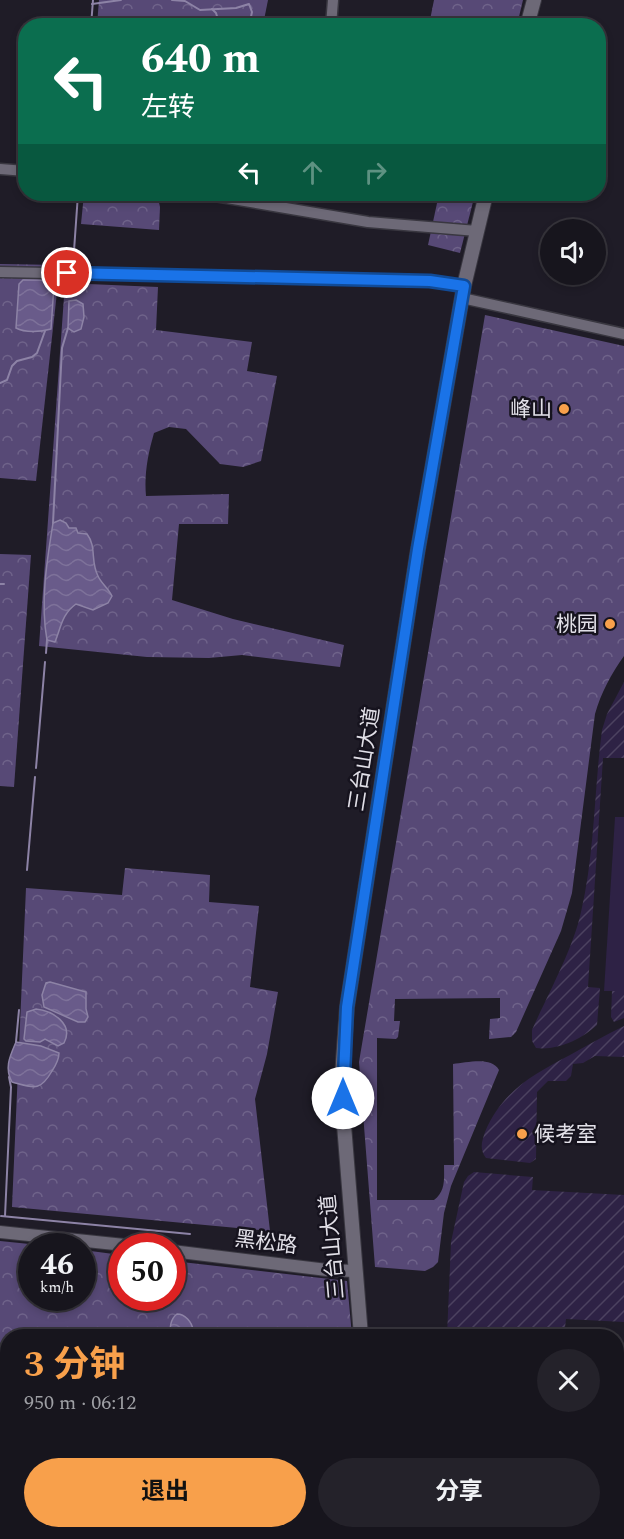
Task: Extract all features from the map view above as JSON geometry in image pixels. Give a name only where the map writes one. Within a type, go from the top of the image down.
[{"type":"main road","points":[[529,18],[534,0]]},
{"type":"main road","name":"三台山大道","points":[[360,1329],[344,1125],[342,1076],[347,1007],[418,549],[463,292],[484,201]]},
{"type":"street","points":[[332,18],[333,0]]},
{"type":"street","points":[[0,169],[18,170]]},
{"type":"street","points":[[244,201],[368,222],[477,231]]},
{"type":"street","points":[[0,272],[430,281],[463,292],[624,334]]},
{"type":"street","points":[[0,1232],[108,1243]]},
{"type":"street","name":"黑松路","points":[[186,1253],[327,1270],[355,1271]]},
{"type":"green space","points":[[99,0],[268,0],[264,18],[98,18]]},
{"type":"green space","points":[[434,0],[523,0],[519,18],[430,18]]},
{"type":"green space","points":[[83,201],[159,201],[159,230],[81,224]]},
{"type":"green space","points":[[437,201],[473,201],[460,253],[428,245]]},
{"type":"green space","points":[[0,264],[60,265],[36,481],[0,478]]},
{"type":"green space","points":[[65,283],[158,287],[156,330],[252,342],[247,371],[277,376],[261,461],[243,467],[220,464],[186,429],[169,427],[154,433],[147,464],[146,496],[229,494],[228,524],[179,524],[172,600],[233,619],[344,645],[340,667],[242,655],[209,658],[147,657],[39,646]]},
{"type":"green space","points":[[485,315],[624,346],[624,656],[607,684],[595,714],[572,893],[561,931],[516,1032],[511,1037],[489,1039],[490,1019],[500,1018],[500,998],[395,999],[394,1021],[400,1021],[398,1037],[396,1039],[377,1038],[377,1200],[434,1200],[441,1193],[444,1165],[454,1165],[453,1064],[485,1062],[499,1070],[451,1186],[444,1213],[438,1262],[425,1271],[375,1267],[359,1062]]},
{"type":"green space","points":[[0,554],[31,555],[14,787],[0,786]]},
{"type":"green space","points":[[624,682],[624,758],[603,758],[588,987],[600,988],[597,1025],[569,1043],[552,1048],[536,1048],[532,1041],[532,1030],[566,956],[581,912],[592,844],[602,730],[607,714]]},
{"type":"green space","points":[[615,817],[624,817],[624,991],[604,991]]},
{"type":"green space","points":[[125,868],[210,875],[209,902],[259,906],[250,987],[278,992],[267,1054],[255,1099],[270,1231],[12,1207],[26,888],[122,895]]},
{"type":"green space","points":[[612,991],[624,991],[624,1018],[614,1022],[611,1017]]},
{"type":"green space","points":[[624,1026],[624,1057],[595,1056],[583,1063],[573,1064],[571,1076],[566,1081],[548,1081],[537,1092],[536,1159],[530,1163],[486,1158],[482,1148],[485,1132],[500,1105],[520,1085],[544,1069]]},
{"type":"green space","points":[[474,1172],[533,1177],[532,1190],[624,1195],[624,1322],[566,1319],[565,1329],[447,1329],[451,1242],[464,1182]]},
{"type":"green space","points":[[0,1241],[18,1243],[18,1311],[96,1311],[96,1252],[108,1253],[108,1311],[186,1311],[186,1262],[347,1281],[351,1329],[0,1329]]},
{"type":"water","points":[[23,280],[50,280],[54,285],[51,329],[33,332],[16,328],[19,284]]},
{"type":"water","points":[[76,300],[83,304],[84,317],[81,329],[74,332],[68,328],[69,301]]},
{"type":"water","points":[[60,520],[69,528],[76,528],[78,533],[87,534],[92,544],[94,565],[99,579],[112,596],[108,603],[93,610],[76,604],[71,608],[65,616],[55,642],[47,640],[44,596],[53,523]]},
{"type":"water","points":[[50,982],[86,992],[88,1017],[85,1022],[78,1022],[44,1007],[42,995],[46,983]]},
{"type":"water","points":[[36,1009],[49,1012],[64,1024],[66,1036],[64,1043],[58,1046],[45,1039],[40,1042],[24,1039],[27,1012]]},
{"type":"water","points":[[16,1042],[41,1046],[59,1053],[55,1067],[48,1078],[36,1087],[12,1082],[8,1067]]},
{"type":"water","points":[[183,1315],[188,1319],[193,1329],[170,1329],[175,1316]]},
{"type":"waterway","points":[[92,18],[93,0]]},
{"type":"waterway","points":[[92,4],[121,0]]},
{"type":"waterway","points":[[172,0],[185,1],[200,10],[236,8],[249,4],[252,12],[251,18]]},
{"type":"waterway","points":[[212,9],[218,18]]},
{"type":"waterway","points":[[73,265],[78,201]]},
{"type":"waterway","points":[[53,523],[62,348],[68,328]]},
{"type":"waterway","points":[[0,383],[7,380],[12,366],[17,361],[32,357],[37,353],[45,331]]},
{"type":"waterway","points":[[46,653],[47,640]]},
{"type":"waterway","points":[[36,768],[45,662]]},
{"type":"waterway","points":[[27,870],[35,777]]},
{"type":"waterway","points":[[16,1042],[19,1010]]},
{"type":"waterway","points":[[5,1216],[11,1087],[9,1077]]},
{"type":"waterway","points":[[1,1216],[190,1234]]},
{"type":"place","name":"峰山","points":[[564,409]]},
{"type":"place","name":"桃园","points":[[610,624]]},
{"type":"place","name":"候考室","points":[[522,1134]]},
{"type":"route","points":[[67,273],[430,281],[464,286],[418,549],[347,1007],[342,1076],[343,1098]]}]
